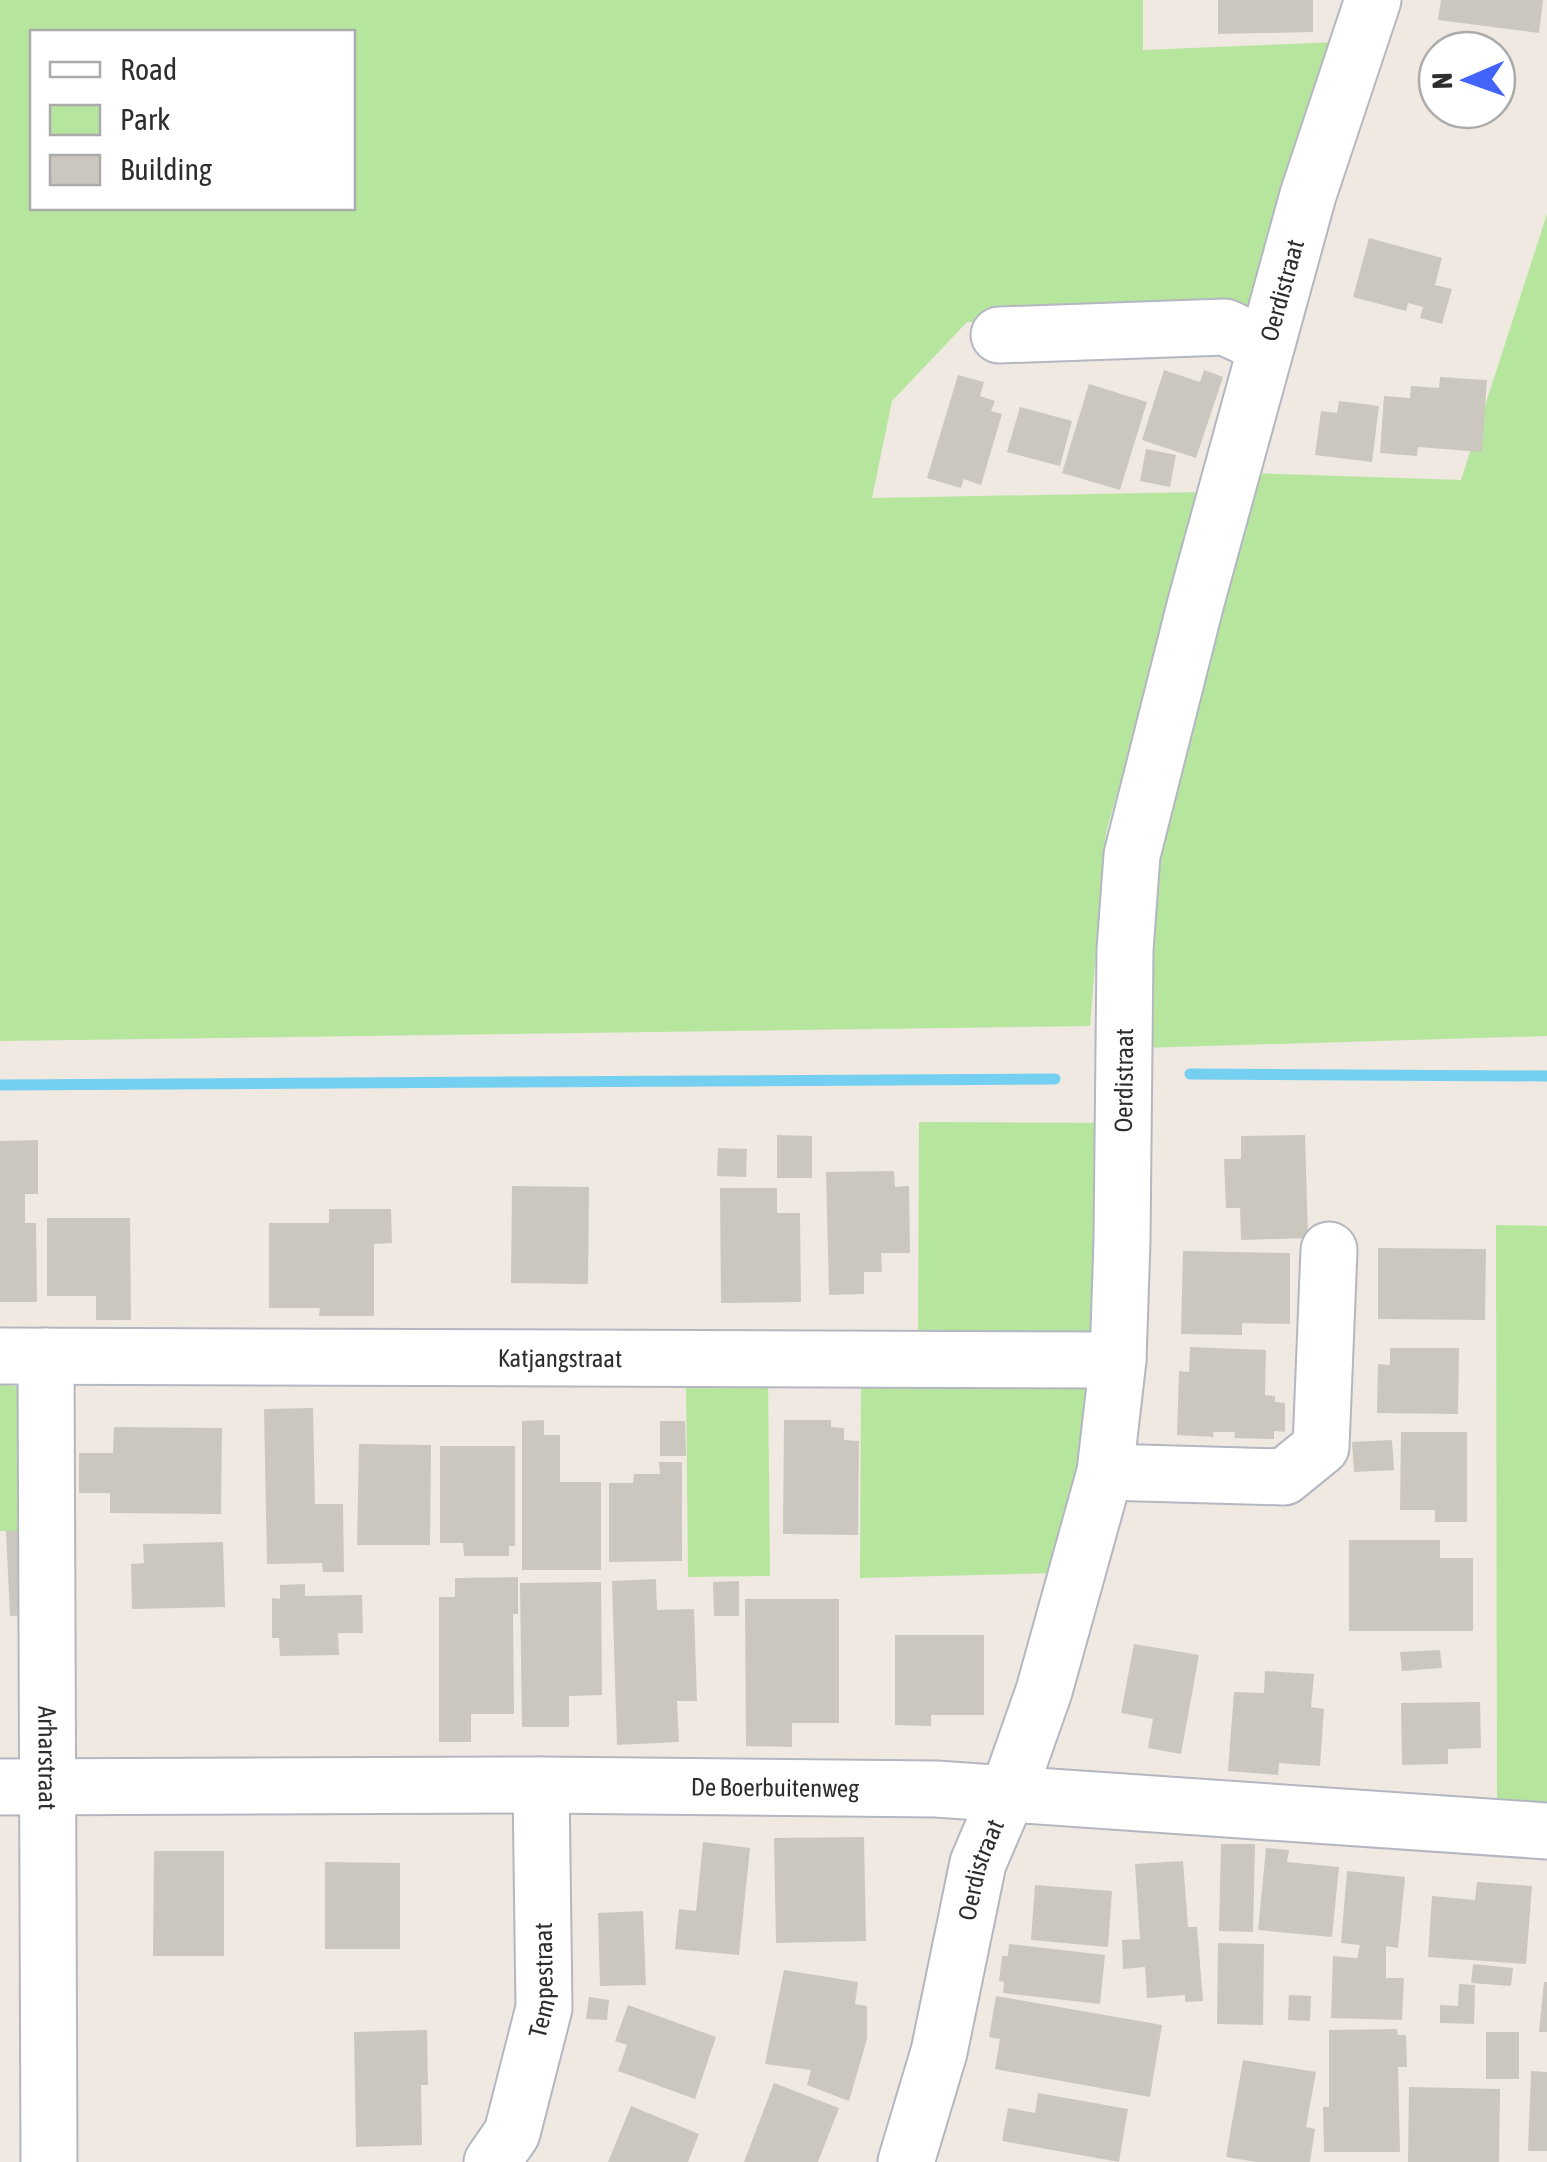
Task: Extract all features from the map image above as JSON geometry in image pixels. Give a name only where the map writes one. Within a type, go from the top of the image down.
[{"type":"street","name":"Oerdistraat","points":[[906,2162],[939,2052],[978,1863],[1044,1691],[1106,1472],[1118,1360],[1125,950],[1132,856],[1308,194],[1373,0]]},
{"type":"street","points":[[1000,335],[1225,327],[1266,346]]},
{"type":"street","points":[[1106,1472],[1284,1477],[1321,1446],[1329,1250]]},
{"type":"street","name":"Katjangstraat","points":[[23,1356],[1118,1360]]},
{"type":"street","name":"Arharstraat","points":[[23,1356],[23,1787],[49,2162]]},
{"type":"street","name":"Tempestraat","points":[[492,2162],[512,2133],[544,2008],[541,1786]]},
{"type":"street","name":"De Boerbuitenweg","points":[[23,1787],[936,1788],[1547,1831]]},
{"type":"green space","points":[[0,0],[1143,0],[1143,50],[1340,42],[1255,325],[1230,318],[967,322],[892,401],[872,498],[1202,492],[1106,833],[1090,1026],[0,1041]]},
{"type":"green space","points":[[1547,214],[1547,1036],[1139,1048],[1141,923],[1246,473],[1461,480]]},
{"type":"green space","points":[[919,1122],[1110,1123],[1095,1336],[918,1346]]},
{"type":"green space","points":[[1496,1225],[1547,1226],[1547,1805],[1497,1801]]},
{"type":"green space","points":[[768,1376],[770,1576],[688,1577],[686,1377]]},
{"type":"green space","points":[[861,1377],[1088,1386],[1100,1398],[1061,1573],[860,1578]]},
{"type":"green space","points":[[0,1384],[19,1387],[36,1531],[0,1531]]},
{"type":"building","points":[[1218,0],[1313,0],[1313,32],[1218,34]]},
{"type":"building","points":[[1441,0],[1543,0],[1539,33],[1438,20]]},
{"type":"building","points":[[1369,238],[1442,258],[1435,285],[1452,289],[1442,324],[1420,318],[1423,307],[1408,303],[1406,311],[1353,297]]},
{"type":"building","points":[[1164,370],[1200,382],[1204,370],[1223,377],[1196,458],[1142,440]]},
{"type":"building","points":[[958,375],[984,382],[980,396],[995,401],[991,411],[1002,414],[981,485],[964,479],[961,488],[927,478]]},
{"type":"building","points":[[1440,377],[1487,380],[1482,452],[1418,447],[1417,456],[1380,453],[1384,396],[1410,398],[1411,386],[1439,388]]},
{"type":"building","points":[[1089,384],[1147,402],[1120,490],[1062,473]]},
{"type":"building","points":[[1339,401],[1379,406],[1372,462],[1315,455],[1321,411],[1337,413]]},
{"type":"building","points":[[1020,407],[1072,421],[1060,466],[1007,452]]},
{"type":"building","points":[[1146,449],[1176,455],[1170,487],[1140,481]]},
{"type":"building","points":[[777,1135],[812,1136],[812,1178],[777,1178]]},
{"type":"building","points":[[1305,1135],[1308,1238],[1241,1240],[1240,1208],[1226,1208],[1224,1159],[1241,1159],[1241,1136]]},
{"type":"building","points":[[38,1140],[38,1194],[25,1194],[25,1223],[36,1223],[37,1302],[0,1302],[0,1141]]},
{"type":"building","points":[[718,1148],[747,1149],[746,1177],[717,1176]]},
{"type":"building","points":[[894,1171],[895,1187],[909,1186],[910,1253],[881,1253],[882,1272],[864,1272],[864,1294],[829,1295],[826,1172]]},
{"type":"building","points":[[512,1186],[589,1187],[588,1284],[511,1283]]},
{"type":"building","points":[[720,1188],[777,1188],[777,1213],[800,1213],[801,1302],[721,1303]]},
{"type":"building","points":[[329,1209],[391,1209],[392,1243],[374,1244],[374,1316],[319,1316],[320,1308],[269,1308],[269,1223],[329,1223]]},
{"type":"building","points":[[47,1218],[130,1218],[131,1320],[96,1320],[96,1296],[47,1296]]},
{"type":"building","points":[[1378,1248],[1486,1249],[1485,1320],[1378,1319]]},
{"type":"building","points":[[1183,1251],[1290,1253],[1290,1324],[1242,1323],[1242,1335],[1181,1334]]},
{"type":"building","points":[[1190,1347],[1266,1350],[1265,1395],[1285,1403],[1285,1432],[1274,1431],[1274,1439],[1234,1438],[1235,1432],[1213,1432],[1214,1437],[1177,1435],[1179,1371],[1189,1372]]},
{"type":"building","points":[[1390,1348],[1459,1348],[1458,1414],[1377,1413],[1378,1364],[1390,1365]]},
{"type":"building","points":[[313,1408],[315,1504],[343,1504],[344,1572],[323,1572],[322,1563],[267,1564],[264,1409]]},
{"type":"building","points":[[544,1420],[544,1435],[560,1435],[560,1482],[601,1482],[601,1570],[522,1570],[522,1421]]},
{"type":"building","points":[[784,1420],[831,1420],[831,1427],[844,1428],[844,1440],[859,1441],[858,1535],[783,1534]]},
{"type":"building","points":[[660,1421],[685,1421],[686,1456],[660,1456]]},
{"type":"building","points":[[114,1427],[222,1428],[221,1514],[110,1513],[110,1493],[79,1493],[79,1453],[113,1453]]},
{"type":"building","points":[[1401,1432],[1467,1432],[1467,1522],[1435,1522],[1435,1510],[1400,1510]]},
{"type":"building","points":[[1392,1440],[1394,1470],[1354,1472],[1352,1442]]},
{"type":"building","points":[[359,1444],[431,1445],[430,1545],[357,1545]]},
{"type":"building","points":[[440,1446],[515,1446],[515,1546],[509,1546],[509,1556],[464,1556],[463,1543],[440,1543]]},
{"type":"building","points":[[659,1462],[682,1462],[682,1561],[609,1562],[609,1483],[633,1483],[634,1474],[660,1474]]},
{"type":"building","points":[[30,1530],[33,1615],[10,1616],[6,1531]]},
{"type":"building","points":[[1349,1540],[1440,1540],[1440,1558],[1473,1558],[1473,1631],[1349,1631]]},
{"type":"building","points":[[223,1542],[225,1607],[132,1609],[131,1564],[144,1563],[143,1544]]},
{"type":"building","points":[[518,1577],[518,1614],[513,1614],[514,1714],[471,1714],[471,1742],[439,1742],[439,1597],[455,1597],[455,1578]]},
{"type":"building","points":[[656,1579],[657,1610],[694,1609],[697,1701],[677,1701],[679,1742],[617,1745],[612,1581]]},
{"type":"building","points":[[739,1581],[739,1616],[714,1616],[713,1582]]},
{"type":"building","points":[[601,1582],[602,1695],[569,1696],[569,1727],[522,1727],[520,1583]]},
{"type":"building","points":[[305,1584],[305,1596],[362,1595],[363,1633],[338,1633],[339,1655],[280,1656],[279,1638],[272,1638],[272,1598],[280,1599],[280,1585]]},
{"type":"building","points":[[745,1599],[839,1599],[839,1723],[792,1723],[792,1747],[746,1746]]},
{"type":"building","points":[[895,1635],[984,1635],[984,1715],[931,1715],[931,1726],[895,1725]]},
{"type":"building","points":[[1134,1644],[1199,1655],[1181,1754],[1148,1748],[1153,1719],[1121,1713]]},
{"type":"building","points":[[1440,1650],[1442,1668],[1402,1671],[1400,1652]]},
{"type":"building","points":[[1265,1671],[1314,1674],[1311,1707],[1324,1709],[1320,1766],[1279,1763],[1278,1775],[1228,1771],[1234,1692],[1264,1693]]},
{"type":"building","points":[[1480,1702],[1481,1748],[1448,1749],[1448,1764],[1402,1765],[1401,1703]]},
{"type":"building","points":[[864,1837],[866,1941],[776,1943],[774,1838]]},
{"type":"building","points":[[703,1842],[750,1848],[739,1955],[675,1949],[679,1909],[696,1911]]},
{"type":"building","points":[[1221,1844],[1255,1844],[1253,1932],[1219,1931]]},
{"type":"building","points":[[1266,1848],[1289,1850],[1287,1862],[1339,1867],[1332,1937],[1258,1930]]},
{"type":"building","points":[[154,1851],[224,1851],[224,1956],[153,1956]]},
{"type":"building","points":[[1183,1861],[1188,1927],[1197,1927],[1203,2001],[1185,2002],[1185,1995],[1147,1998],[1145,1967],[1123,1969],[1122,1940],[1140,1939],[1135,1864]]},
{"type":"building","points":[[325,1862],[400,1863],[400,1949],[325,1949]]},
{"type":"building","points":[[1347,1871],[1405,1877],[1398,1948],[1386,1946],[1386,1978],[1404,1978],[1402,2020],[1331,2018],[1333,1956],[1357,1958],[1360,1945],[1341,1943]]},
{"type":"building","points":[[1477,1882],[1532,1886],[1526,1964],[1428,1957],[1432,1896],[1475,1900]]},
{"type":"building","points":[[1035,1885],[1112,1891],[1108,1947],[1031,1940]]},
{"type":"building","points":[[643,1911],[646,1985],[600,1986],[598,1913]]},
{"type":"building","points":[[1218,1943],[1264,1944],[1263,2025],[1217,2024]]},
{"type":"building","points":[[1009,1944],[1105,1955],[1100,2004],[1003,1993],[1004,1982],[999,1981],[1002,1956],[1008,1956]]},
{"type":"building","points":[[1473,1964],[1513,1968],[1511,1986],[1471,1983]]},
{"type":"building","points":[[784,1970],[858,1982],[855,2004],[867,2006],[867,2039],[849,2101],[807,2085],[811,2070],[765,2064]]},
{"type":"building","points":[[1544,1982],[1547,2032],[1539,2032]]},
{"type":"building","points":[[1459,1984],[1475,1985],[1474,2024],[1440,2023],[1440,2005],[1458,2006]]},
{"type":"building","points":[[1289,1995],[1311,1996],[1310,2021],[1288,2020]]},
{"type":"building","points":[[996,1996],[1162,2025],[1150,2097],[995,2069],[1000,2039],[989,2037]]},
{"type":"building","points":[[589,1997],[609,2000],[607,2020],[586,2019]]},
{"type":"building","points":[[628,2005],[716,2037],[695,2099],[618,2071],[627,2045],[615,2041]]},
{"type":"building","points":[[1397,2029],[1398,2035],[1406,2035],[1407,2067],[1398,2067],[1400,2152],[1324,2152],[1323,2107],[1329,2107],[1329,2030]]},
{"type":"building","points":[[427,2030],[428,2085],[421,2085],[422,2145],[356,2147],[354,2032]]},
{"type":"building","points":[[1486,2032],[1519,2032],[1519,2079],[1486,2079]]},
{"type":"building","points":[[1243,2060],[1316,2072],[1306,2127],[1315,2129],[1310,2162],[1256,2162],[1226,2157]]},
{"type":"building","points":[[1531,2071],[1547,2072],[1547,2151],[1528,2151]]},
{"type":"building","points":[[774,2083],[839,2108],[818,2162],[744,2162]]},
{"type":"building","points":[[1409,2087],[1500,2089],[1499,2162],[1408,2162]]},
{"type":"building","points":[[1038,2093],[1128,2109],[1119,2162],[1002,2141],[1008,2108],[1035,2113]]},
{"type":"building","points":[[631,2106],[699,2134],[688,2162],[608,2162]]},
{"type":"waterway","points":[[1190,1074],[1547,1076]]},
{"type":"waterway","points":[[0,1085],[1055,1079]]}]
